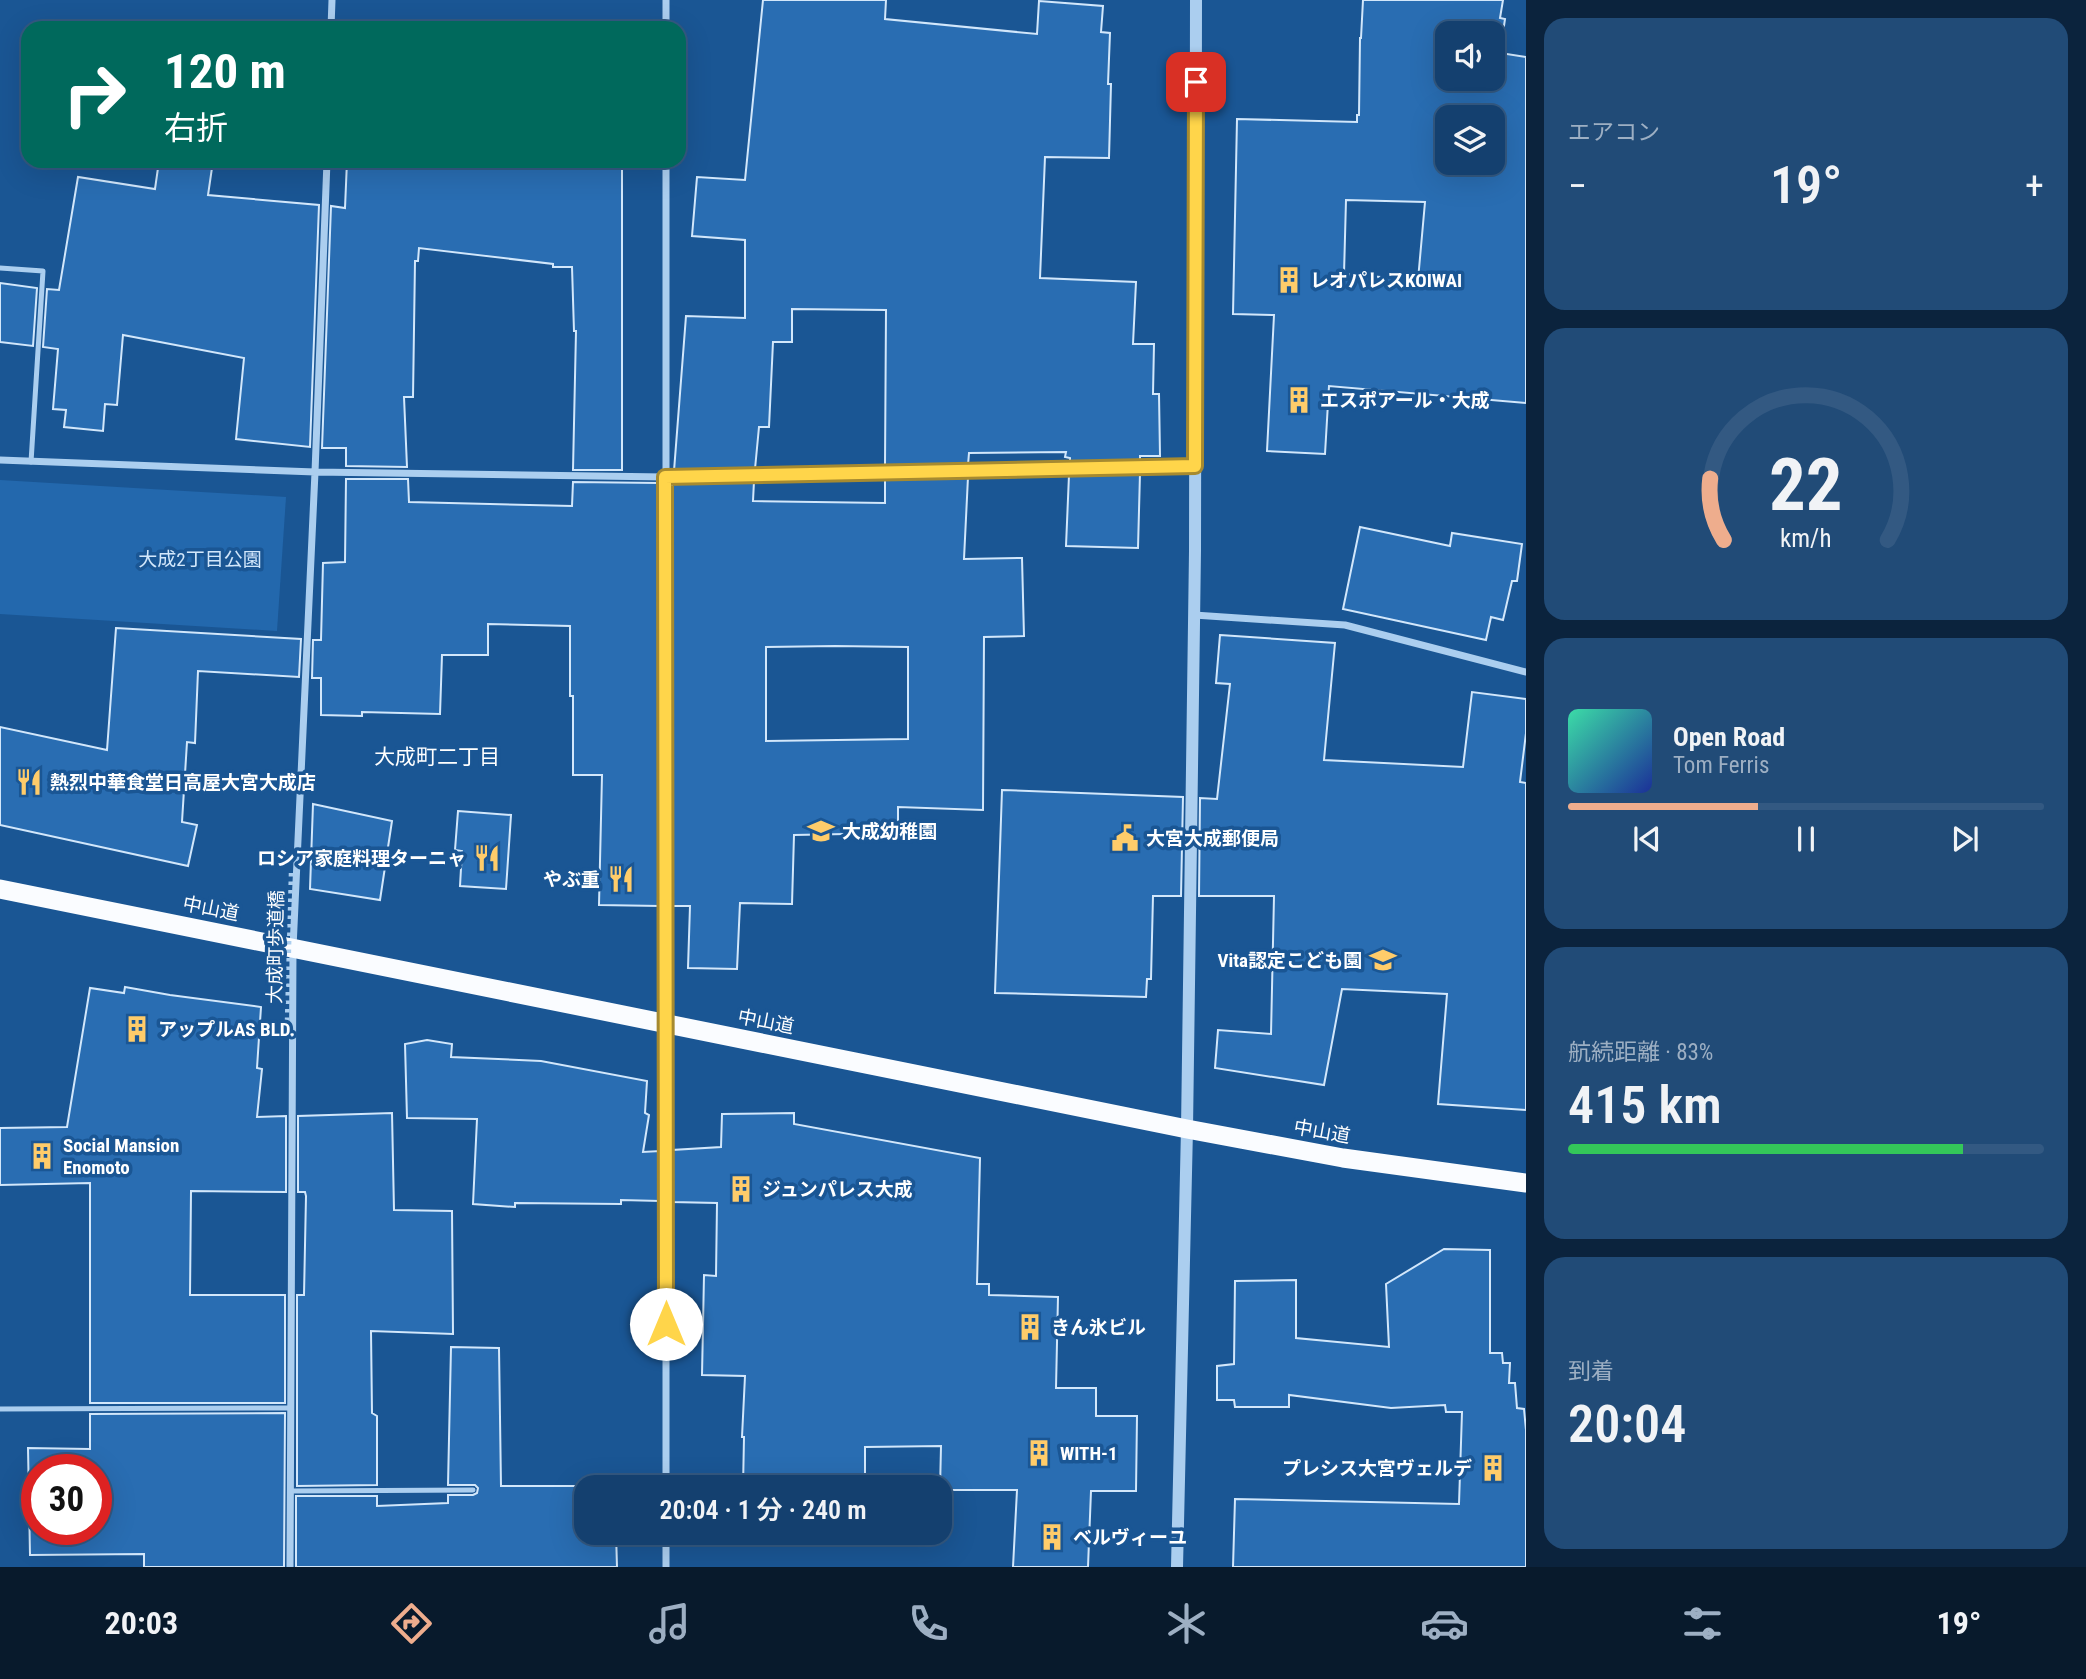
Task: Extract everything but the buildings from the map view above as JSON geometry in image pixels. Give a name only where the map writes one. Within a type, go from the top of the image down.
[{"type":"highway","name":"中山道","points":[[0,889],[1187,1129],[1343,1158],[1526,1183]]},
{"type":"street","points":[[331,21],[332,0]]},
{"type":"street","points":[[666,0],[666,21]]},
{"type":"street","points":[[1177,1567],[1187,1129],[1194,615],[1196,0]]},
{"type":"street","points":[[290,1567],[293,948],[327,168]]},
{"type":"street","points":[[666,168],[666,1475]]},
{"type":"street","points":[[0,460],[315,472],[665,477],[1195,466]]},
{"type":"street","points":[[1194,615],[1345,625],[1526,672]]},
{"type":"street","points":[[666,1545],[666,1567]]},
{"type":"lane","points":[[0,268],[43,271],[31,462]]},
{"type":"lane","points":[[0,1409],[290,1408]]},
{"type":"lane","points":[[290,1491],[473,1490]]},
{"type":"path","name":"大成町歩道橋","points":[[287,1021],[291,873]]},
{"type":"green space","name":"大成2丁目公園","points":[[0,480],[286,497],[277,631],[0,614]]},
{"type":"place","name":"レオパレスKOIWAI","points":[[1289,280]]},
{"type":"place","name":"エスポアール・大成","points":[[1299,400]]},
{"type":"place","name":"熱烈中華食堂日高屋大宮大成店","points":[[29,782]]},
{"type":"place","name":"大成幼稚園","points":[[821,831]]},
{"type":"place","name":"大宮大成郵便局","points":[[1125,838]]},
{"type":"place","name":"ロシア家庭料理ターニャ","points":[[487,858]]},
{"type":"place","name":"やぶ重","points":[[621,879]]},
{"type":"place","name":"Vita認定こども園","points":[[1383,960]]},
{"type":"place","name":"アップルAS BLD.","points":[[137,1029]]},
{"type":"place","name":"Social Mansion Enomoto","points":[[42,1156]]},
{"type":"place","name":"ジュンパレス大成","points":[[741,1189]]},
{"type":"place","name":"きん氷ビル","points":[[1030,1327]]},
{"type":"place","name":"WITH-1","points":[[1039,1453]]},
{"type":"place","name":"プレシス大宮ヴェルデ","points":[[1493,1468]]},
{"type":"place","name":"ベルヴィーユ","points":[[1052,1537]]},
{"type":"district","name":"大成町二丁目","points":[[437,757]]},
{"type":"route","points":[[666,1324],[665,477],[1195,466],[1196,82]]}]
